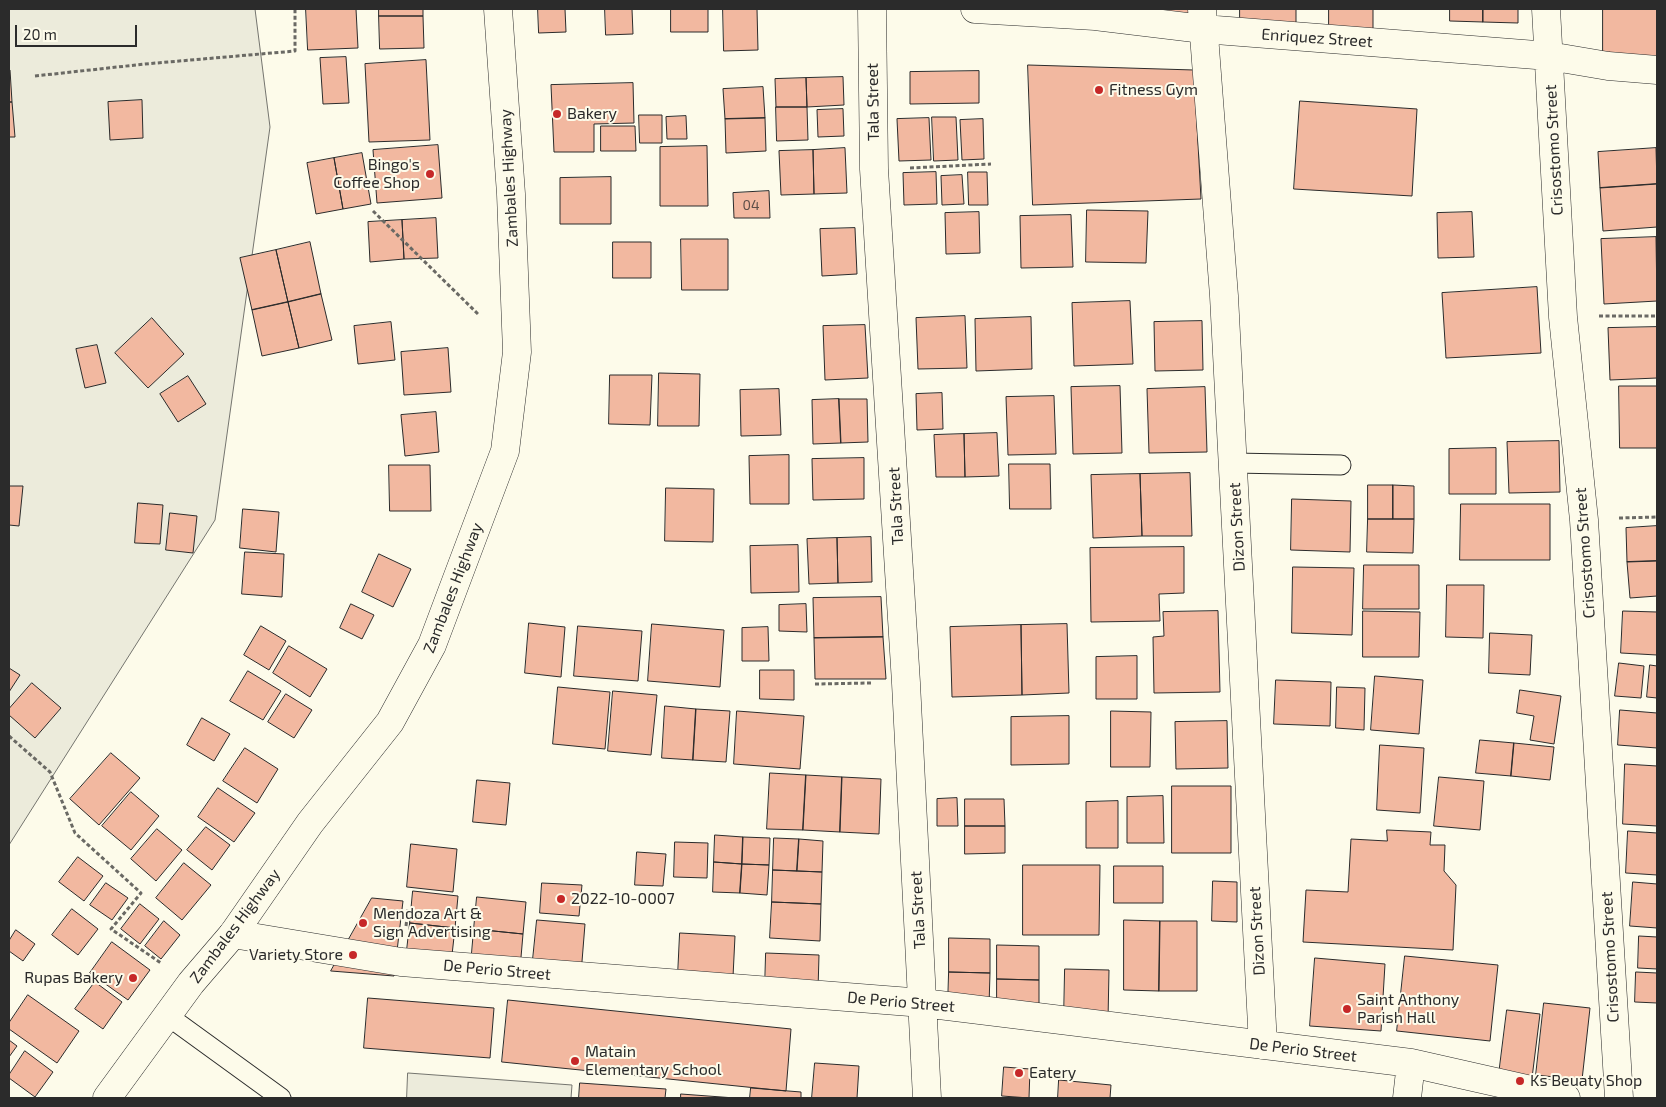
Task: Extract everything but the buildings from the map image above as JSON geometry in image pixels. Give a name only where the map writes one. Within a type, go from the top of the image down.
[{"type":"street","name":"Zambales Highway","points":[[107,1098],[191,983],[233,934],[310,823],[390,722],[432,646],[505,451],[517,352],[511,194],[498,9]]},
{"type":"street","name":"Tala Street","points":[[872,9],[874,169],[906,683],[927,1098]]},
{"type":"street","name":"Enriquez Street","points":[[975,9],[1095,16],[1203,19],[1549,56],[1608,66],[1657,70]]},
{"type":"street","name":"Crisostomo Street","points":[[1546,9],[1563,317],[1584,520],[1619,1098]]},
{"type":"street","name":"Dizon Street","points":[[1203,19],[1224,296],[1262,1045]]},
{"type":"street","name":"De Perio Street","points":[[233,934],[401,962],[923,1003],[1412,1063],[1566,1098]]},
{"type":"street","points":[[1406,1098],[1412,1063]]},
{"type":"lane","points":[[1233,463],[1342,465]]},
{"type":"lane","points":[[168,1016],[281,1098]]},
{"type":"path","points":[[35,76],[295,51],[295,9]]},
{"type":"path","points":[[874,169],[991,164]]},
{"type":"path","points":[[373,211],[517,352]]},
{"type":"path","points":[[1563,317],[1657,316]]},
{"type":"path","points":[[815,684],[906,683]]},
{"type":"path","points":[[9,736],[50,772],[75,833],[141,893],[111,929],[191,983]]},
{"type":"shaded area","points":[[9,9],[255,9],[270,127],[215,520],[9,845]]},
{"type":"shaded area","points":[[408,1073],[572,1085],[571,1098],[407,1098]]},
{"type":"place","name":"Fitness Gym","points":[[1099,90]]},
{"type":"place","name":"Bakery","points":[[557,114]]},
{"type":"place","name":"Bingo's Coffee Shop","points":[[430,174]]},
{"type":"place","name":"2022-10-0007","points":[[561,899]]},
{"type":"place","name":"Mendoza Art & Sign Advertising","points":[[363,923]]},
{"type":"place","name":"Variety Store","points":[[353,955]]},
{"type":"place","name":"Rupas Bakery","points":[[133,978]]},
{"type":"place","name":"Saint Anthony Parish Hall","points":[[1347,1009]]},
{"type":"place","name":"Matain Elementary School","points":[[575,1061]]},
{"type":"place","name":"Eatery","points":[[1019,1073]]},
{"type":"place","name":"Ks Beuaty Shop","points":[[1520,1081]]}]
